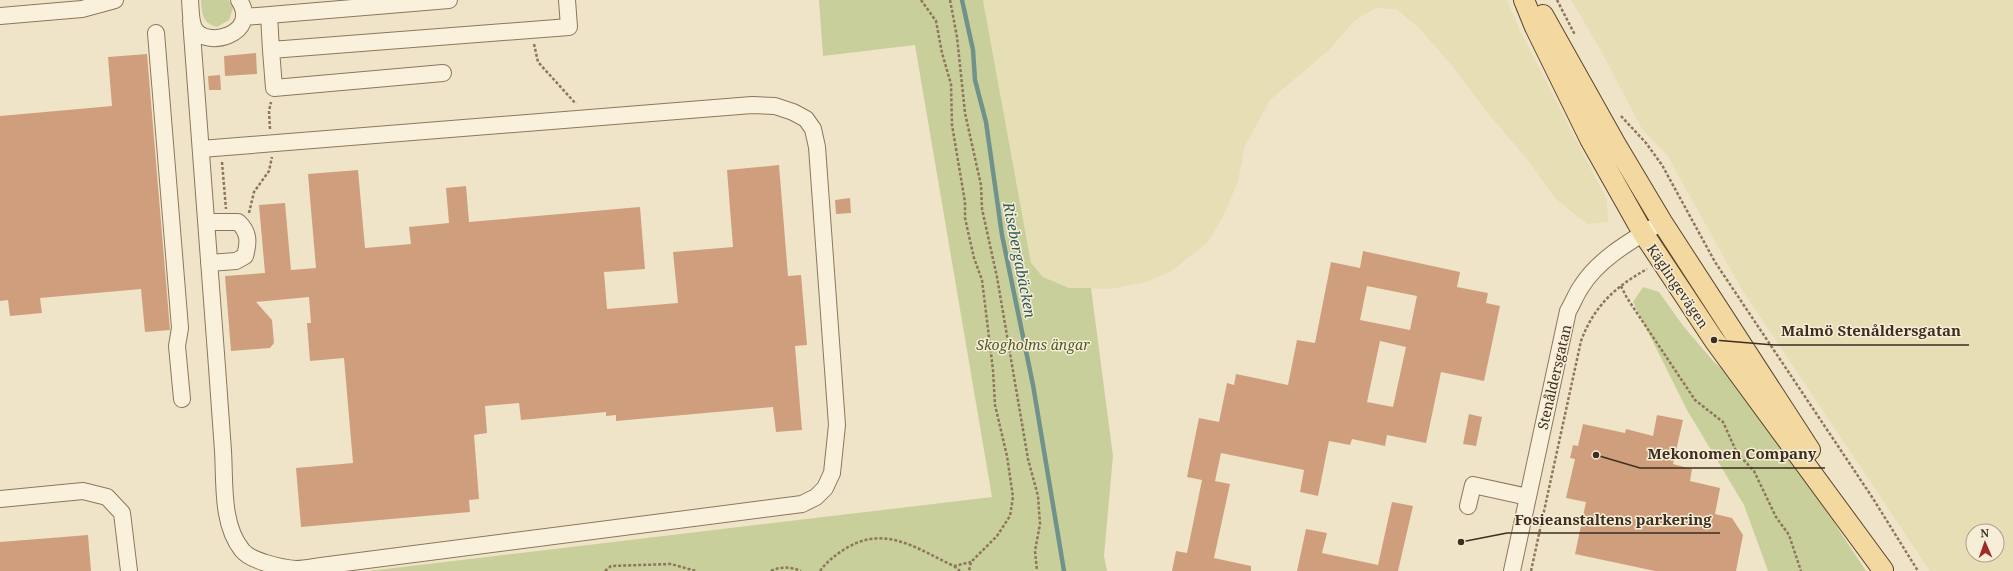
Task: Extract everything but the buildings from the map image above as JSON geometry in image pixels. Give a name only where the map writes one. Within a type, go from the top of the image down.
[{"type":"main road","name":"Käglingevägen","points":[[1524,0],[1535,27],[1590,139],[1643,234],[1714,340],[1883,571]]},
{"type":"main road","name":"Käglingevägen","points":[[1536,0],[1616,145],[1662,222],[1790,417],[1883,571]]},
{"type":"street","points":[[0,16],[82,9],[115,0]]},
{"type":"street","points":[[190,0],[228,518],[233,537],[242,552],[256,559],[277,566],[296,568],[321,566],[802,504],[816,497],[825,488],[832,474],[837,425],[817,147],[813,130],[806,118],[775,106],[752,105],[201,149]]},
{"type":"street","points":[[191,20],[194,29],[200,34],[218,37],[229,36],[237,31],[242,24],[244,17],[239,0]]},
{"type":"street","points":[[244,17],[449,0]]},
{"type":"street","points":[[271,50],[569,27],[568,0]]},
{"type":"street","points":[[269,15],[274,88],[443,73]]},
{"type":"street","points":[[156,32],[180,328],[177,346],[182,399]]},
{"type":"street","points":[[206,222],[238,222],[245,229],[249,243],[245,256],[236,261],[209,263]]},
{"type":"street","name":"Stenåldersgatan","points":[[1512,571],[1568,312],[1581,286],[1593,271],[1605,260],[1662,222]]},
{"type":"street","points":[[1468,506],[1473,485],[1528,496]]},
{"type":"street","points":[[0,499],[83,491],[107,497],[122,513],[129,571]]},
{"type":"path","points":[[921,0],[936,22],[942,53],[951,84],[952,125],[965,202],[965,218],[974,258],[982,280],[995,406],[1007,456],[1013,497],[1010,516],[1000,531],[971,562],[969,571]]},
{"type":"path","points":[[950,0],[957,37],[965,113],[981,186],[982,209],[997,277],[1028,459],[1038,496],[1040,524],[1035,551],[1037,571]]},
{"type":"path","points":[[1557,0],[1577,39]]},
{"type":"path","points":[[533,30],[536,59],[589,117]]},
{"type":"path","points":[[1619,114],[1646,143],[1662,166],[1715,262],[1872,497],[1918,571]]},
{"type":"path","points":[[220,148],[226,213]]},
{"type":"path","points":[[1532,571],[1581,341],[1592,316],[1602,303],[1621,286],[1653,265]]},
{"type":"path","points":[[1621,286],[1627,298],[1695,400],[1723,422],[1737,453],[1754,471],[1776,517],[1789,535],[1801,571]]},
{"type":"path","points":[[820,570],[834,555],[858,542],[881,537],[902,542],[954,566],[960,571]]},
{"type":"path","points":[[954,566],[971,562]]},
{"type":"path","points":[[605,571],[610,566],[671,564],[696,571]]},
{"type":"path","points":[[771,571],[777,568],[787,567],[801,571]]},
{"type":"shaded area","points":[[983,0],[1507,0],[1520,31],[1607,200],[1608,222],[1587,224],[1556,199],[1527,159],[1491,117],[1449,62],[1417,26],[1396,9],[1376,8],[1355,20],[1330,49],[1270,100],[1245,146],[1238,181],[1225,213],[1208,242],[1172,271],[1146,282],[1110,289],[1069,288],[1043,277],[1031,263]]},
{"type":"shaded area","points":[[1571,0],[2013,0],[2013,571],[1930,571],[1742,290],[1667,155],[1642,129],[1599,47]]},
{"type":"green space","points":[[201,0],[229,0],[233,8],[229,20],[217,27],[208,23],[203,14]]},
{"type":"green space","name":"Skogholms ängar","points":[[819,0],[983,0],[1031,263],[1043,277],[1069,288],[1091,288],[1113,456],[1104,556],[1107,571],[368,571],[992,497],[915,45],[823,56]]},
{"type":"green space","points":[[1643,287],[1659,292],[1684,327],[1714,362],[1729,375],[1792,459],[1866,571],[1768,571],[1744,505],[1687,410],[1633,302]]},
{"type":"waterway","name":"Risebergabäcken","points":[[962,0],[973,50],[975,80],[986,122],[1002,235],[1033,385],[1064,571]]},
{"type":"place","name":"Malmö Stenåldersgatan","points":[[1714,340]]},
{"type":"place","name":"Mekonomen Company","points":[[1596,455]]},
{"type":"place","name":"Fosieanstaltens parkering","points":[[1461,542]]}]
